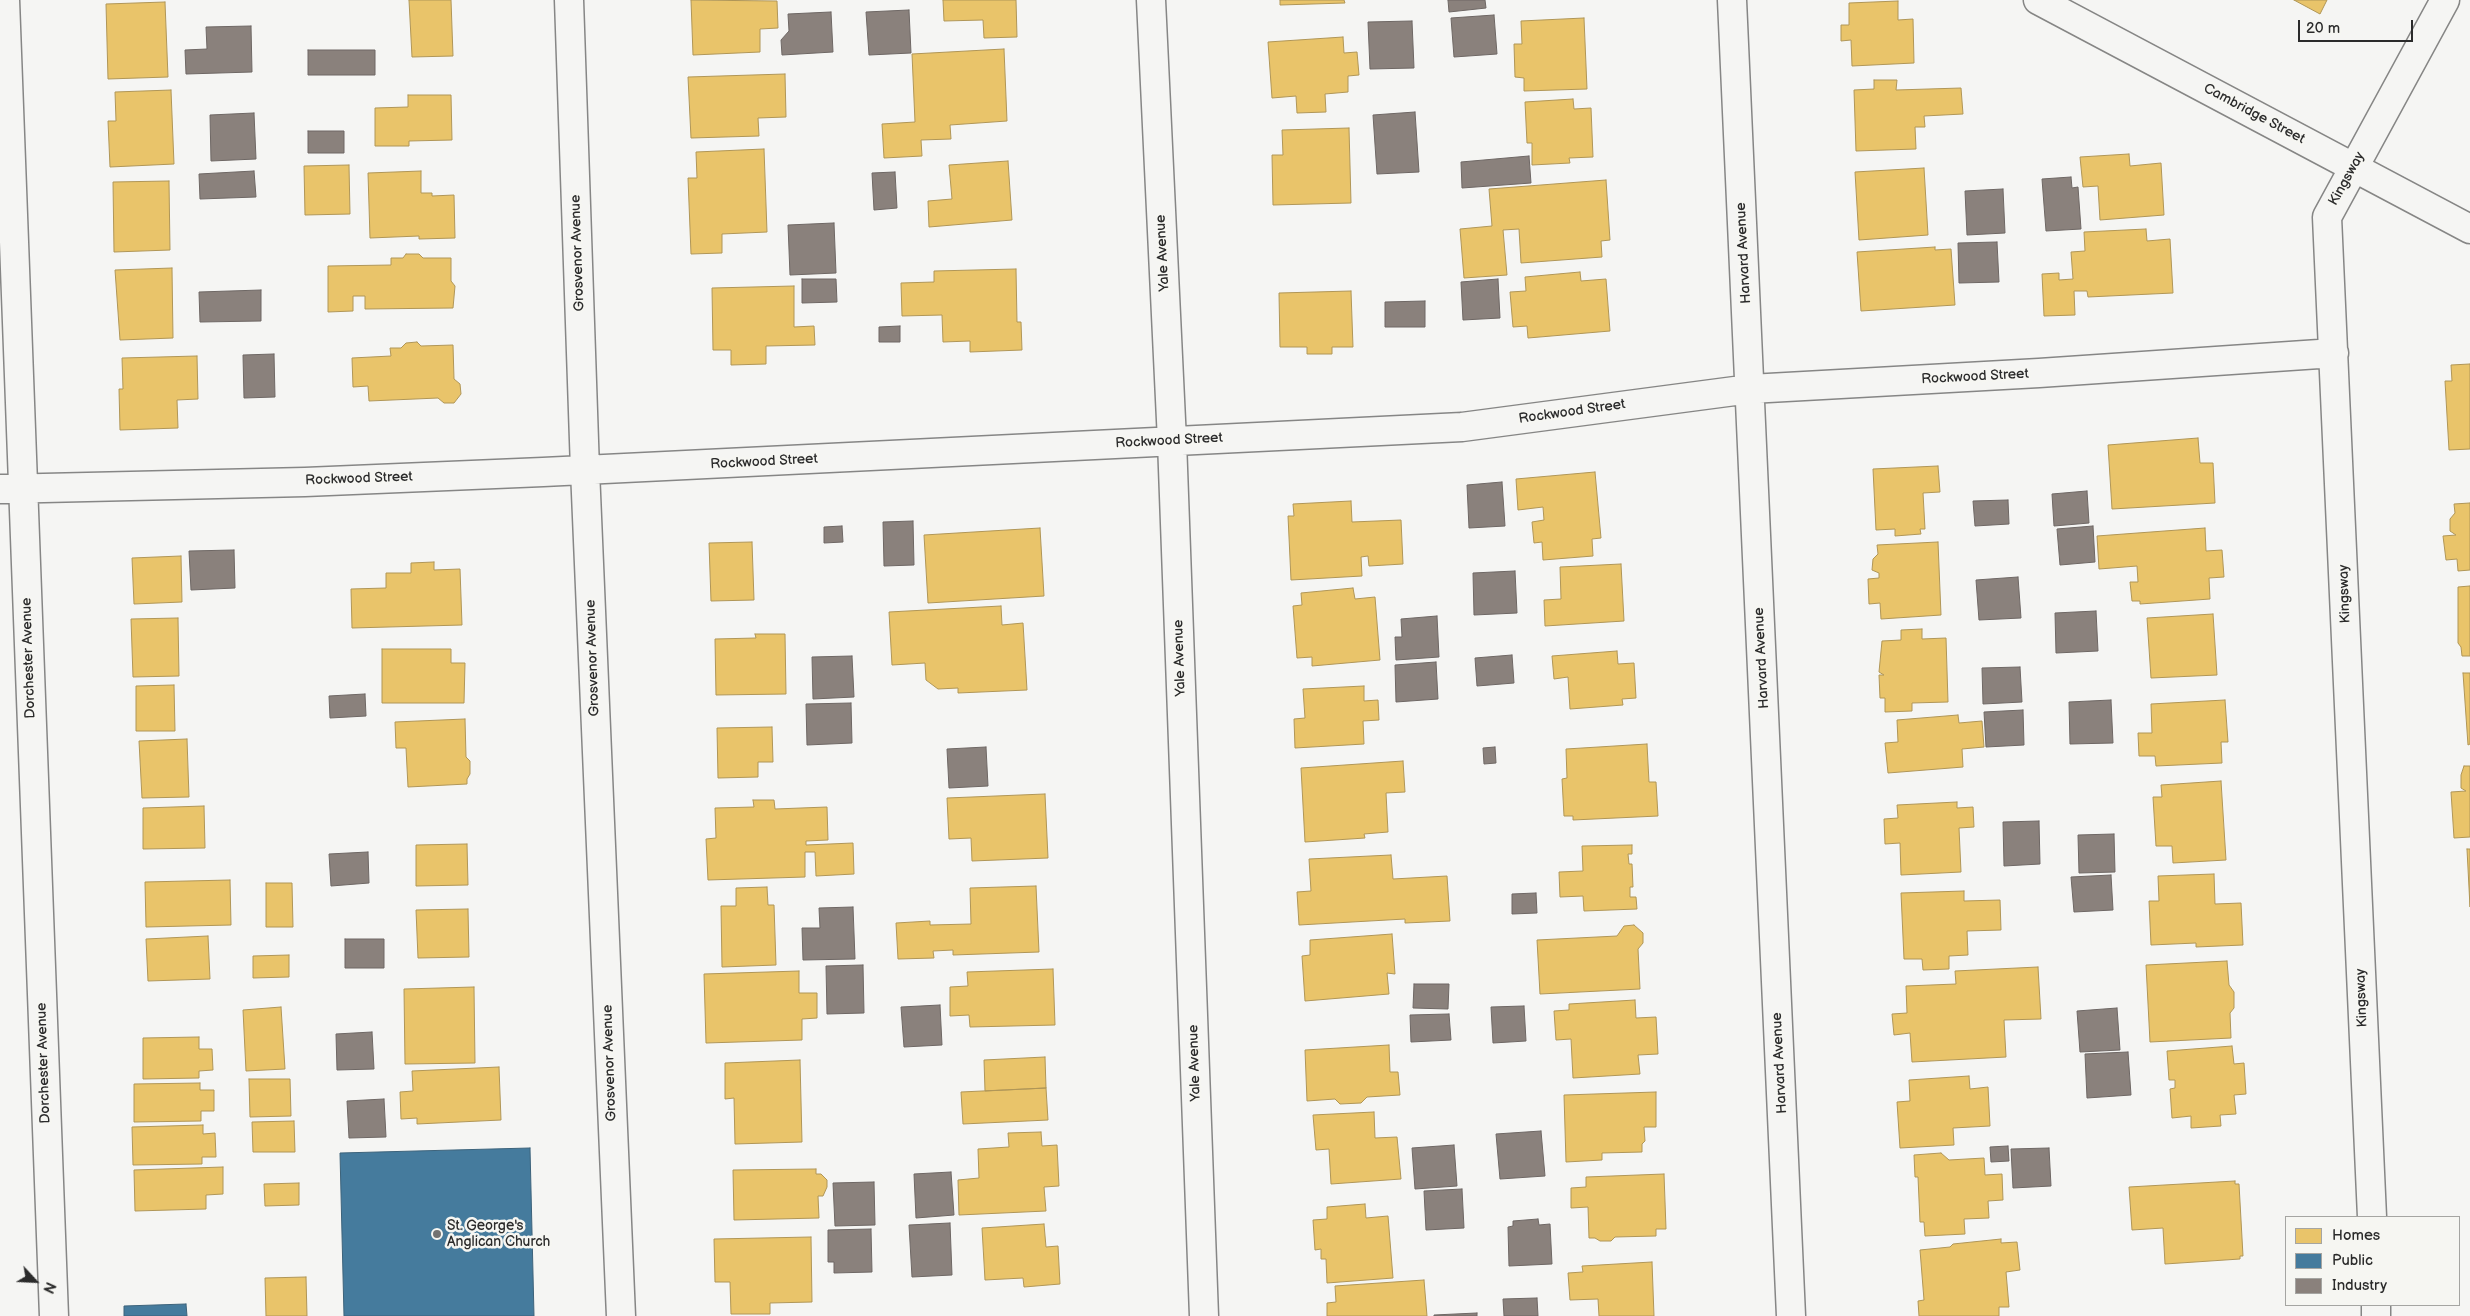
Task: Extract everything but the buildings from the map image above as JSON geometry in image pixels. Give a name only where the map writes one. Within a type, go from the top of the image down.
[{"type":"street","name":"Dorchester Avenue","points":[[5,0],[11,489],[54,1316]]},
{"type":"street","name":"Grosvenor Avenue","points":[[569,0],[585,470],[621,1316]]},
{"type":"street","name":"Yale Avenue","points":[[1151,0],[1172,441],[1204,1316]]},
{"type":"street","name":"Harvard Avenue","points":[[1732,0],[1792,1316]]},
{"type":"street","name":"Cambridge Street","points":[[2038,0],[2470,229]]},
{"type":"street","name":"Kingsway","points":[[2372,1216],[2327,217],[2445,0]]},
{"type":"street","name":"Rockwood Street","points":[[11,489],[306,482],[1462,427],[1750,389],[2039,374],[2334,353]]},
{"type":"place","name":"St. George's Anglican Church","points":[[437,1234]]}]
